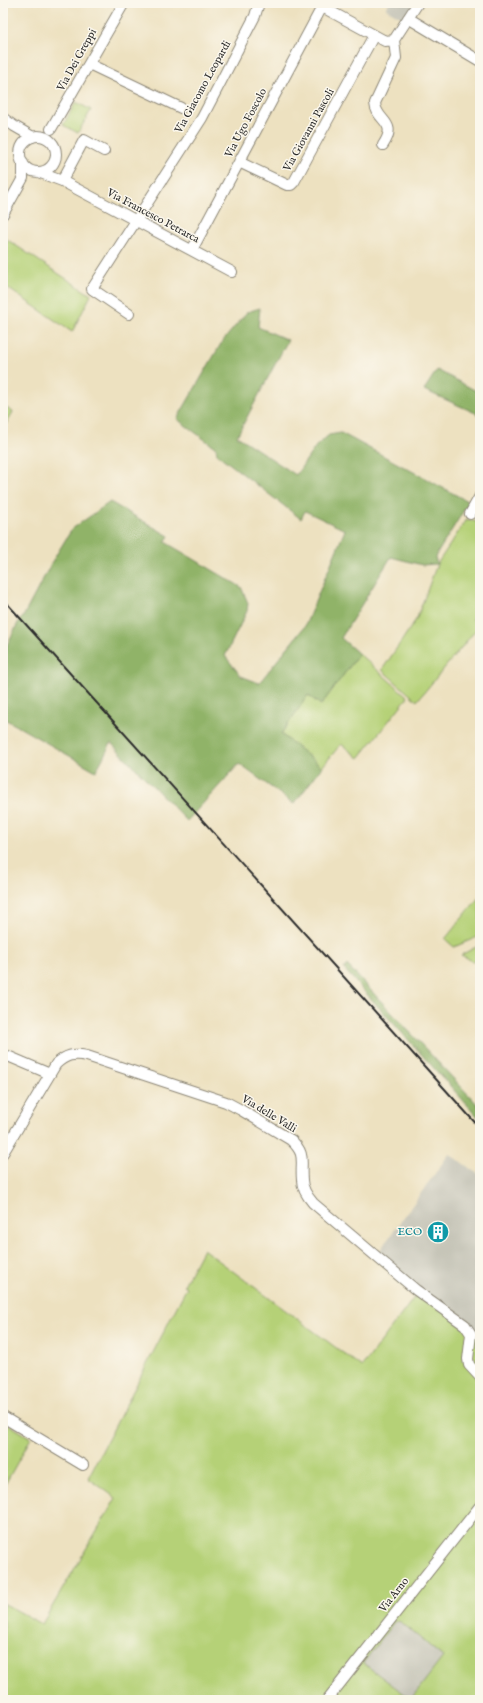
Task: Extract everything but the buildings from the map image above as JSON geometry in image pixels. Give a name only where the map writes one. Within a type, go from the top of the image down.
[{"type":"street","name":"Via Dei Greppi","points":[[50,129],[124,3]]},
{"type":"street","name":"Via Giacomo Leopardi","points":[[129,314],[92,289],[202,118],[255,16],[259,3]]},
{"type":"street","points":[[383,145],[387,139],[389,129],[388,125],[376,110],[375,103],[396,58],[394,40],[418,3]]},
{"type":"street","points":[[318,5],[385,41],[390,42],[394,40]]},
{"type":"street","name":"Via Ugo Foscolo","points":[[192,250],[239,162],[318,5]]},
{"type":"street","points":[[408,18],[480,61]]},
{"type":"street","name":"Via Giovanni Pascoli","points":[[239,162],[287,185],[291,185],[374,35]]},
{"type":"street","points":[[89,64],[181,108]]},
{"type":"street","points":[[3,118],[14,126],[36,136],[45,138],[53,144]]},
{"type":"street","points":[[14,126],[21,148],[21,159],[27,168],[37,172]]},
{"type":"street","points":[[21,148],[24,143],[50,129],[56,154],[54,162],[56,174],[62,181],[84,140],[104,151]]},
{"type":"street","points":[[23,178],[50,167],[54,162]]},
{"type":"street","points":[[3,214],[23,178],[23,163]]},
{"type":"street","name":"Via Francesco Petrarca","points":[[37,172],[62,181],[232,272]]},
{"type":"street","points":[[470,514],[480,496]]},
{"type":"street","points":[[3,1054],[50,1074]]},
{"type":"street","name":"Via delle Valli","points":[[3,1153],[50,1074],[64,1057],[79,1054],[87,1056],[226,1102],[291,1140],[301,1152],[303,1161],[302,1180],[307,1196],[312,1203],[416,1290],[466,1325],[471,1334],[468,1359],[469,1365],[480,1377]]},
{"type":"street","points":[[3,1417],[83,1465]]},
{"type":"street","name":"Via Arno","points":[[328,1700],[480,1506]]},
{"type":"shaded area","points":[[389,3],[415,3],[404,19],[386,9]]},
{"type":"shaded area","points":[[449,1154],[480,1175],[480,1329],[474,1331],[418,1288],[378,1253]]},
{"type":"shaded area","points":[[398,1620],[443,1657],[411,1699],[363,1663],[394,1622]]},
{"type":"green space","points":[[76,102],[91,110],[78,133],[63,125]]},
{"type":"green space","points":[[3,237],[91,295],[72,332],[3,285]]},
{"type":"green space","points":[[260,308],[258,327],[288,340],[237,436],[296,475],[316,446],[329,435],[341,433],[469,502],[435,557],[437,564],[422,565],[391,557],[341,638],[359,654],[321,705],[308,695],[281,734],[322,767],[294,804],[239,764],[187,821],[111,743],[96,771],[3,718],[3,659],[7,645],[19,621],[23,617],[53,560],[72,529],[110,502],[169,536],[165,542],[241,587],[248,603],[247,611],[225,656],[241,676],[259,683],[305,626],[345,530],[305,511],[301,519],[217,454],[216,448],[177,419],[222,342],[247,312]]},
{"type":"green space","points":[[437,370],[480,393],[480,415],[424,390]]},
{"type":"green space","points":[[3,406],[13,412],[3,429]]},
{"type":"green space","points":[[467,519],[480,523],[480,603],[472,619],[480,625],[417,701],[382,670],[417,618],[437,564]]},
{"type":"green space","points":[[359,654],[408,697],[359,758],[341,744],[322,767],[281,734],[308,695],[321,705]]},
{"type":"green space","points":[[480,896],[480,936],[454,947],[445,939]]},
{"type":"green space","points":[[476,947],[480,950],[480,965],[461,955]]},
{"type":"green space","points":[[347,965],[480,1107],[480,1119],[344,969]]},
{"type":"green space","points":[[203,1249],[362,1367],[419,1291],[471,1332],[480,1329],[480,1700],[3,1700],[3,1603],[42,1624],[116,1498],[88,1478],[187,1287],[184,1285]],"holes":[[[398,1620],[443,1657],[411,1699],[363,1663],[394,1622]]]},
{"type":"green space","points":[[3,1421],[31,1438],[3,1488]]},
{"type":"railway","points":[[3,599],[480,1128]]},
{"type":"place","name":"ECO","points":[[438,1232]]}]
